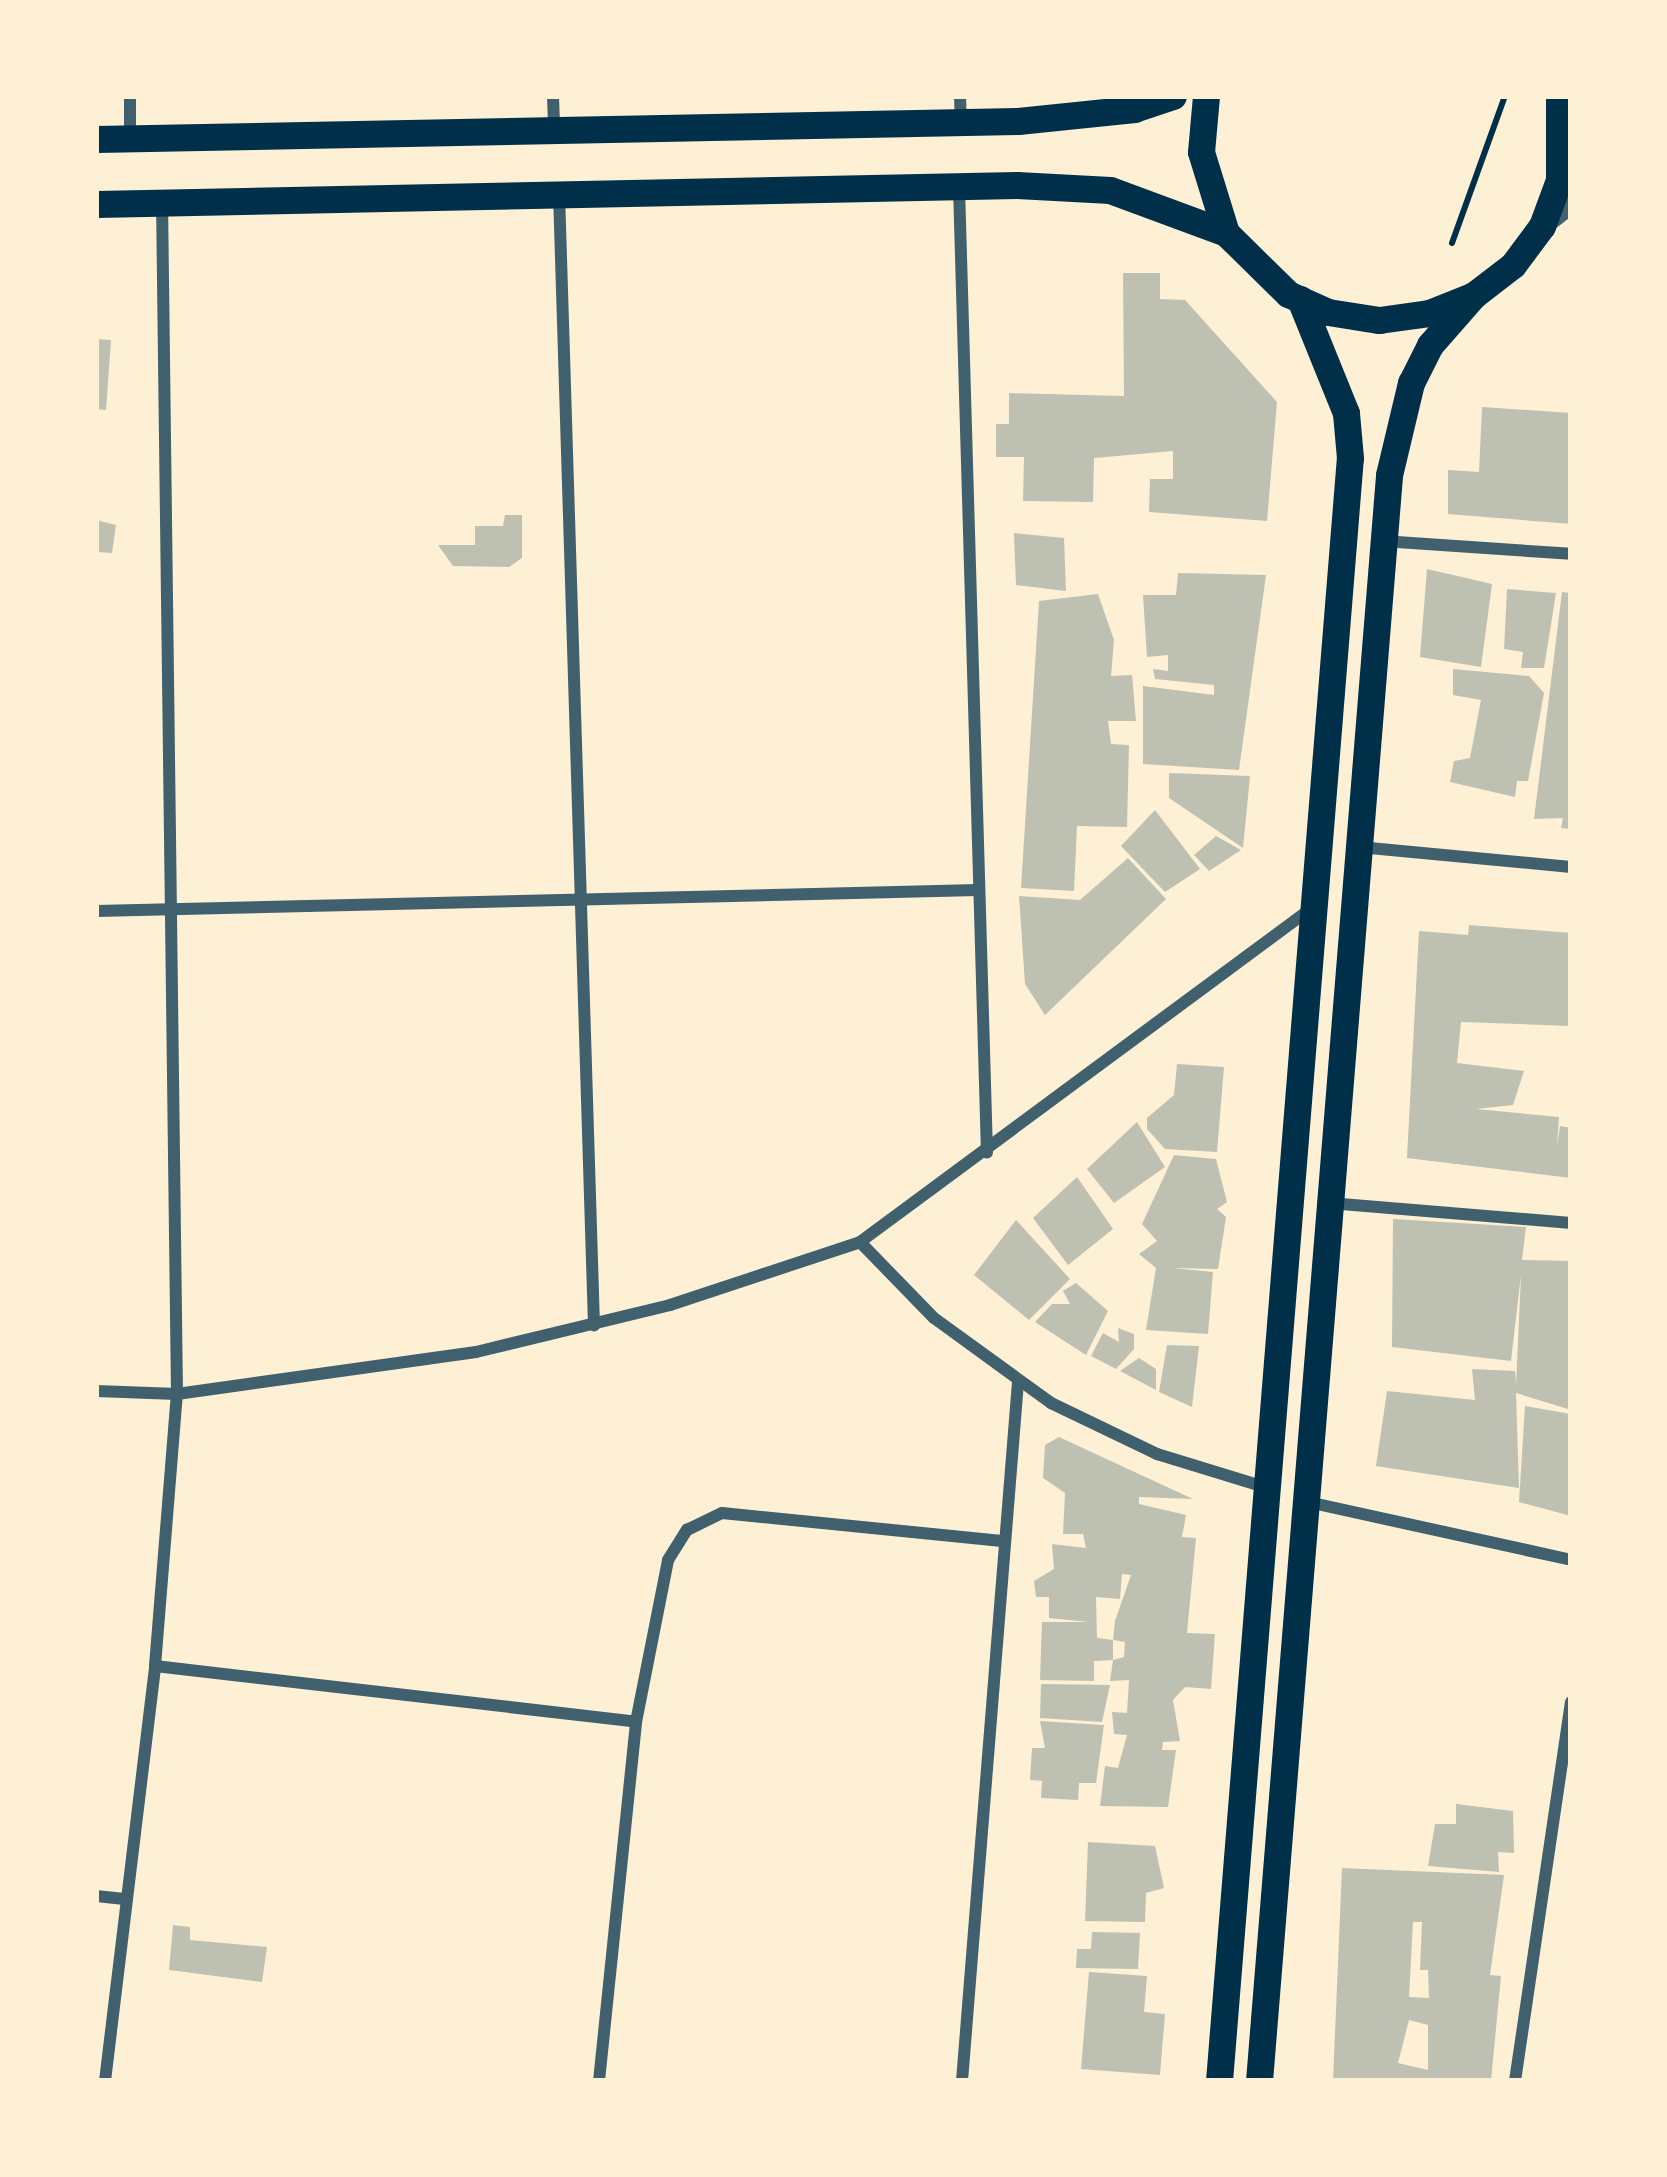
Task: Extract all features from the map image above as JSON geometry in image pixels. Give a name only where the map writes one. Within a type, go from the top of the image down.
[{"type":"main road","points":[[96,139],[554,131],[961,109],[1134,109],[1173,96]]},
{"type":"main road","points":[[1206,96],[1201,152],[1226,233],[1253,267],[1300,299],[1378,320],[1429,314],[1474,295]]},
{"type":"main road","points":[[1259,2081],[1382,541],[1395,432],[1411,382],[1430,345],[1474,295],[1513,265],[1542,226],[1559,180],[1558,96]]},
{"type":"main road","points":[[96,204],[958,185],[1110,190],[1226,233]]},
{"type":"main road","points":[[1219,2081],[1350,458],[1346,412],[1300,299]]},
{"type":"street","points":[[130,96],[130,138]]},
{"type":"street","points":[[553,96],[554,131]]},
{"type":"street","points":[[958,185],[987,1153]]},
{"type":"street","points":[[559,192],[577,900],[594,1325]]},
{"type":"street","points":[[105,2081],[154,1666],[177,1394],[162,200]]},
{"type":"street","points":[[1542,226],[1571,202]]},
{"type":"street","points":[[1382,541],[1571,554]]},
{"type":"street","points":[[1357,847],[1571,867]]},
{"type":"street","points":[[96,911],[978,890]]},
{"type":"street","points":[[96,1391],[177,1394],[436,1359],[594,1325],[860,1242],[987,1153],[1315,906]]},
{"type":"street","points":[[1329,1203],[1571,1223]]},
{"type":"street","points":[[860,1242],[934,1318],[1018,1382],[1157,1454],[1270,1489]]},
{"type":"street","points":[[962,2081],[1018,1382]]},
{"type":"street","points":[[1305,1501],[1571,1560]]},
{"type":"street","points":[[599,2081],[636,1722],[668,1560],[686,1530],[722,1513],[1005,1541]]},
{"type":"street","points":[[154,1666],[636,1722]]},
{"type":"street","points":[[1515,2081],[1571,1702]]},
{"type":"street","points":[[1556,1800],[1571,1804]]},
{"type":"street","points":[[96,1896],[127,1899]]},
{"type":"path","points":[[1452,243],[1504,96]]},
{"type":"building","points":[[1123,273],[1160,273],[1160,299],[1185,300],[1277,402],[1267,521],[1149,512],[1150,479],[1173,479],[1173,451],[1094,458],[1093,502],[1023,501],[1024,457],[996,457],[996,424],[1009,424],[1009,393],[1124,396]]},
{"type":"building","points":[[96,339],[111,340],[106,410],[96,409]]},
{"type":"building","points":[[1482,407],[1571,413],[1571,524],[1448,514],[1448,470],[1479,472]]},
{"type":"building","points":[[505,515],[522,515],[522,558],[509,567],[453,566],[438,545],[475,545],[475,526],[503,526]]},
{"type":"building","points":[[96,520],[116,525],[112,553],[96,552]]},
{"type":"building","points":[[1014,533],[1064,538],[1066,591],[1016,585]]},
{"type":"building","points":[[1427,569],[1492,584],[1481,667],[1420,657]]},
{"type":"building","points":[[1178,573],[1266,575],[1239,770],[1143,764],[1143,686],[1214,695],[1214,685],[1155,679],[1153,669],[1168,671],[1168,655],[1147,657],[1143,595],[1176,595]]},
{"type":"building","points":[[1507,589],[1556,593],[1544,668],[1521,668],[1523,652],[1504,649]]},
{"type":"building","points":[[1562,592],[1571,593],[1571,829],[1561,828],[1563,818],[1534,819]]},
{"type":"building","points":[[1098,594],[1114,640],[1111,676],[1132,675],[1136,721],[1108,721],[1111,744],[1129,745],[1127,827],[1077,826],[1074,891],[1021,888],[1039,601]]},
{"type":"building","points":[[1453,669],[1529,676],[1544,693],[1528,781],[1517,781],[1515,797],[1450,782],[1454,761],[1470,758],[1481,700],[1453,695]]},
{"type":"building","points":[[1169,773],[1250,776],[1243,848],[1169,798]]},
{"type":"building","points":[[1155,810],[1200,869],[1165,892],[1121,846]]},
{"type":"building","points":[[1216,836],[1241,850],[1209,871],[1194,855]]},
{"type":"building","points":[[1128,858],[1166,899],[1045,1015],[1025,984],[1019,896],[1080,900]]},
{"type":"building","points":[[1469,925],[1571,933],[1571,1026],[1461,1022],[1457,1063],[1524,1071],[1513,1105],[1476,1109],[1559,1117],[1557,1146],[1560,1126],[1571,1128],[1571,1178],[1407,1158],[1419,931],[1468,935]]},
{"type":"building","points":[[1177,1064],[1224,1067],[1217,1152],[1165,1149],[1147,1129],[1147,1118],[1174,1095]]},
{"type":"building","points":[[1137,1122],[1165,1167],[1114,1203],[1087,1169]]},
{"type":"building","points":[[1174,1155],[1216,1159],[1227,1202],[1217,1209],[1226,1217],[1218,1269],[1172,1268],[1213,1272],[1208,1334],[1146,1330],[1156,1268],[1139,1254],[1157,1241],[1142,1224]]},
{"type":"building","points":[[1077,1177],[1113,1229],[1068,1265],[1033,1218]]},
{"type":"building","points":[[1393,1219],[1526,1227],[1522,1260],[1571,1261],[1571,1410],[1516,1393],[1519,1488],[1376,1466],[1387,1391],[1475,1400],[1472,1369],[1515,1371],[1516,1385],[1521,1275],[1511,1361],[1392,1347]]},
{"type":"building","points":[[1016,1220],[1070,1279],[1029,1320],[974,1275]]},
{"type":"building","points":[[1076,1283],[1108,1311],[1086,1355],[1035,1322],[1052,1304],[1070,1304],[1063,1291]]},
{"type":"building","points":[[1118,1328],[1134,1334],[1134,1349],[1116,1369],[1091,1356],[1103,1333],[1119,1342]]},
{"type":"building","points":[[1167,1345],[1199,1346],[1192,1407],[1159,1392]]},
{"type":"building","points":[[1139,1358],[1156,1369],[1156,1390],[1120,1371]]},
{"type":"building","points":[[1525,1406],[1571,1414],[1571,1516],[1519,1502]]},
{"type":"building","points":[[1059,1437],[1193,1499],[1139,1497],[1139,1504],[1186,1515],[1182,1537],[1196,1538],[1187,1633],[1215,1634],[1211,1689],[1185,1687],[1173,1700],[1180,1741],[1163,1742],[1162,1750],[1176,1750],[1168,1807],[1100,1806],[1105,1766],[1118,1768],[1127,1735],[1114,1734],[1112,1712],[1127,1713],[1129,1680],[1110,1681],[1113,1660],[1094,1661],[1094,1681],[1040,1680],[1042,1622],[1089,1622],[1049,1618],[1049,1597],[1036,1597],[1034,1581],[1054,1569],[1052,1544],[1086,1548],[1083,1534],[1063,1534],[1065,1493],[1043,1478],[1045,1445]],"holes":[[[1122,1574],[1131,1575],[1113,1640],[1097,1638],[1096,1597],[1120,1599]],[[1113,1640],[1125,1642],[1124,1657],[1113,1660]]]},
{"type":"building","points":[[1041,1684],[1110,1685],[1102,1722],[1040,1718]]},
{"type":"building","points":[[1040,1721],[1104,1725],[1096,1783],[1079,1783],[1078,1800],[1041,1798],[1042,1781],[1030,1780],[1032,1748],[1045,1748]]},
{"type":"building","points":[[1456,1804],[1513,1811],[1514,1853],[1498,1852],[1499,1872],[1428,1866],[1435,1824],[1456,1824]]},
{"type":"building","points":[[1088,1842],[1155,1846],[1164,1888],[1146,1893],[1145,1922],[1085,1921]]},
{"type":"building","points":[[1342,1868],[1504,1875],[1490,1975],[1501,1976],[1491,2081],[1333,2081]],"holes":[[[1413,1922],[1422,1922],[1420,1970],[1428,1970],[1429,1998],[1409,1997]],[[1409,2020],[1428,2025],[1428,2070],[1398,2063]]]},
{"type":"building","points":[[173,1925],[190,1927],[190,1940],[267,1947],[262,1982],[169,1970]]},
{"type":"building","points":[[1092,1932],[1140,1933],[1138,1969],[1076,1968],[1077,1949],[1091,1949]]},
{"type":"building","points":[[1089,1972],[1147,1976],[1144,2012],[1165,2014],[1160,2075],[1081,2069]]}]
